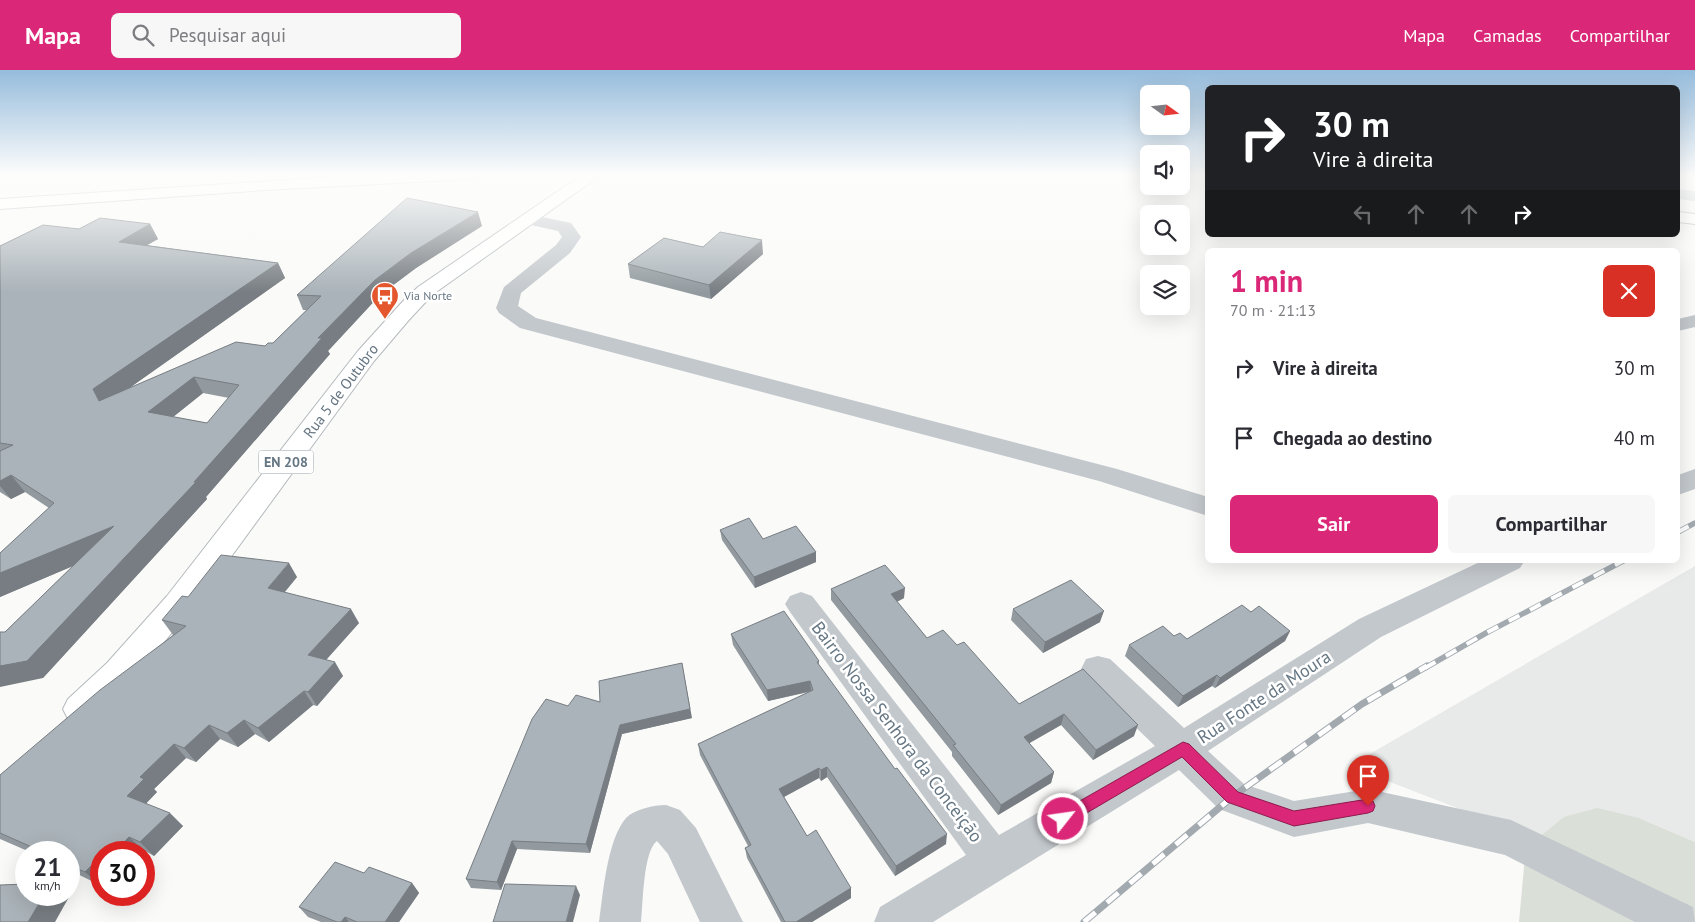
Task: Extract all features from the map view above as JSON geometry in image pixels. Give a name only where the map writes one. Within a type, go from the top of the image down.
[{"type":"main road","name":"Rua 5 de Outubro","points":[[64,722],[95,697],[136,655],[218,555],[358,368],[407,307],[425,291],[536,214]]},
{"type":"main road","points":[[1680,217],[1695,219]]},
{"type":"street","points":[[528,219],[564,227],[572,237],[563,249],[511,291],[507,308],[528,323],[1108,475],[1205,506]]},
{"type":"street","points":[[1680,324],[1695,321]]},
{"type":"street","points":[[1680,485],[1695,478]]},
{"type":"street","name":"Rua Fonte da Moura","points":[[895,922],[994,860],[1183,748],[1370,628],[1504,563]]},
{"type":"street","name":"Bairro Nossa Senhora da Conceição","points":[[801,604],[994,860]]},
{"type":"street","points":[[1098,669],[1183,748],[1232,797],[1294,819],[1368,806],[1511,838],[1678,922]]},
{"type":"street","points":[[620,922],[630,859],[639,832],[653,822],[666,823],[682,841],[722,922]]},
{"type":"shaded area","points":[[1695,566],[1695,842],[1639,818],[1537,839],[1349,766]]},
{"type":"shaded area","points":[[1597,808],[1639,818],[1695,842],[1695,922],[1519,922],[1525,856],[1537,839],[1564,817]]},
{"type":"building","points":[[389,214],[475,214],[411,253],[375,280],[318,338],[322,338],[194,482],[196,482],[27,661],[0,666],[0,632],[5,632],[114,526],[0,573],[0,553],[54,503],[11,475],[0,481],[0,451],[13,445],[0,443],[0,246],[43,225],[79,229],[100,218],[150,224],[119,242],[278,263],[93,389],[99,401],[236,342],[265,346],[268,343],[273,343],[321,296],[297,295]],"holes":[[[194,377],[239,385],[207,423],[148,412]]]},
{"type":"building","points":[[720,232],[762,240],[709,285],[628,264],[664,238],[703,247]]},
{"type":"building","points":[[749,518],[763,539],[796,526],[816,552],[754,577],[720,530]]},
{"type":"building","points":[[221,555],[289,563],[268,588],[351,609],[308,655],[335,662],[308,692],[304,691],[258,728],[244,720],[227,733],[209,725],[184,748],[174,744],[140,777],[144,779],[127,796],[170,813],[141,841],[129,837],[125,841],[90,841],[90,867],[85,872],[80,870],[80,841],[18,841],[0,833],[0,775],[100,690],[186,626],[162,620],[182,596],[188,597]]},
{"type":"building","points":[[885,565],[905,588],[891,594],[927,638],[943,630],[957,645],[964,642],[1019,704],[1083,669],[1138,725],[1096,750],[1064,714],[1024,737],[1054,772],[1001,805],[953,745],[956,744],[831,589]]},
{"type":"building","points":[[1071,580],[1104,611],[1045,642],[1013,609]]},
{"type":"building","points":[[1242,605],[1251,612],[1259,606],[1290,631],[1220,678],[1217,675],[1183,696],[1129,645],[1163,626],[1174,636],[1180,633],[1187,639]]},
{"type":"building","points":[[784,611],[819,661],[817,662],[895,769],[897,768],[947,834],[896,866],[827,767],[821,770],[819,768],[779,789],[807,836],[816,830],[851,888],[796,922],[785,922],[745,848],[751,845],[698,744],[813,690],[810,681],[767,690],[731,634]]},
{"type":"building","points":[[682,663],[690,709],[620,725],[586,844],[512,841],[497,882],[466,879],[532,719],[546,699],[568,706],[576,695],[600,702],[599,681]]},
{"type":"building","points":[[335,862],[364,873],[369,867],[412,883],[385,922],[357,922],[345,917],[341,922],[337,922],[299,907]]},
{"type":"building","points":[[15,884],[15,906],[37,906],[28,922],[0,922],[0,885]]},
{"type":"building","points":[[505,884],[576,886],[566,922],[493,922]]},
{"type":"railway","points":[[1680,531],[1695,523]]},
{"type":"railway","points":[[1425,668],[1486,633],[1619,563]]},
{"type":"railway","points":[[1084,922],[1232,797],[1362,704],[1427,666]]},
{"type":"place","name":"Via Norte","points":[[385,320]]},
{"type":"route","points":[[1063,819],[1183,748],[1232,797],[1294,819],[1368,806]]}]
